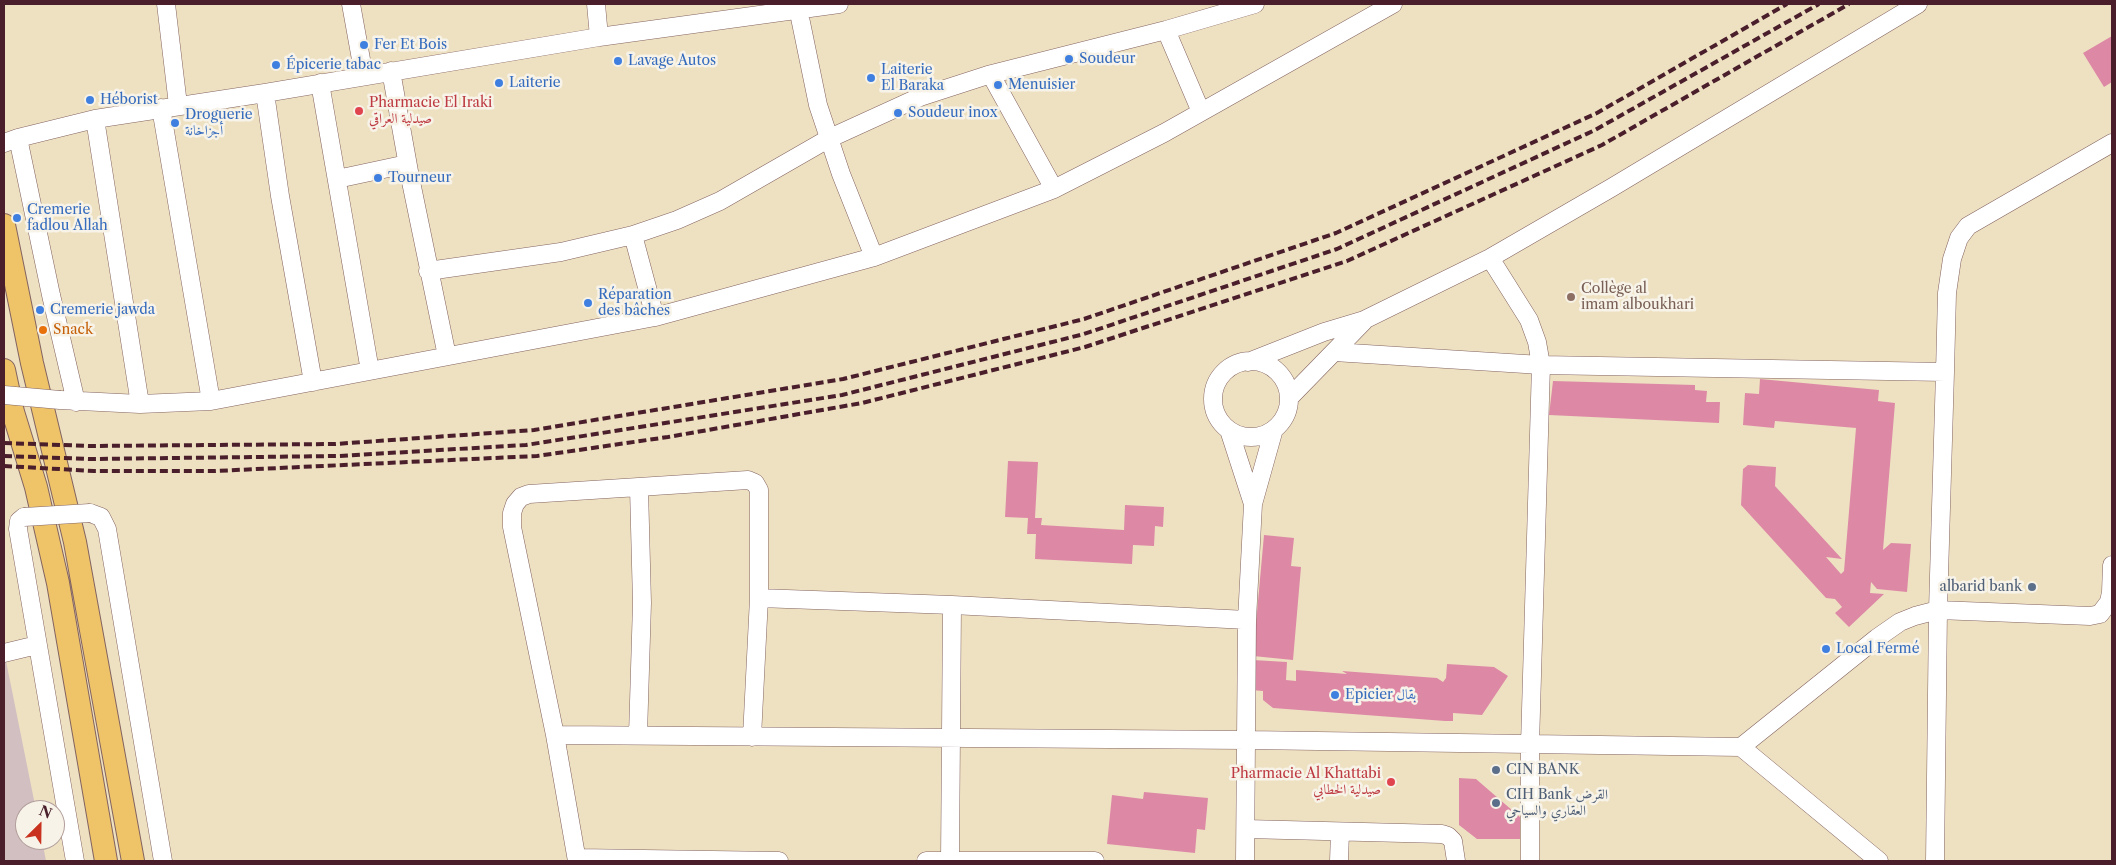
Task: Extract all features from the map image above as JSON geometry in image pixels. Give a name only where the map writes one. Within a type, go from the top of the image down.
[{"type":"main road","points":[[4,225],[32,363],[77,552],[133,861]]},
{"type":"main road","points":[[4,370],[13,412],[36,487],[56,575],[106,861]]},
{"type":"street","points":[[166,4],[170,107],[211,401]]},
{"type":"street","points":[[351,4],[364,76]]},
{"type":"street","points":[[596,4],[599,38]]},
{"type":"street","points":[[68,401],[51,295],[11,140],[95,119],[599,38],[798,8],[839,4]]},
{"type":"street","points":[[428,271],[561,252],[633,235],[677,220],[720,201],[828,138],[920,97],[991,75],[1166,30],[1255,4]]},
{"type":"street","points":[[4,395],[68,401],[140,404],[211,401],[655,317],[874,257],[1054,189],[1156,137],[1393,4]]},
{"type":"street","points":[[1274,429],[1261,436],[1251,437],[1236,434],[1222,424],[1216,414],[1213,401],[1214,389],[1225,371],[1236,364],[1248,362],[1324,332],[1364,320],[1490,258],[1918,4]]},
{"type":"street","points":[[798,8],[811,80],[828,138],[874,257]]},
{"type":"street","points":[[1166,30],[1201,112]]},
{"type":"street","points":[[391,71],[428,271],[447,356]]},
{"type":"street","points":[[991,75],[1054,189]]},
{"type":"street","points":[[320,83],[370,371]]},
{"type":"street","points":[[265,93],[280,196],[313,382]]},
{"type":"street","points":[[95,119],[140,404]]},
{"type":"street","points":[[1936,861],[1938,610],[1947,293],[1952,259],[1963,232],[1980,218],[2112,143]]},
{"type":"street","points":[[337,179],[407,164]]},
{"type":"street","points":[[633,235],[655,317]]},
{"type":"street","points":[[1490,258],[1529,320],[1537,342],[1542,365],[1530,745],[1530,861]]},
{"type":"street","points":[[1289,398],[1364,320]]},
{"type":"street","points":[[1334,352],[1542,365],[1945,372]]},
{"type":"street","points":[[1245,861],[1248,620],[1253,504],[1274,429],[1286,413],[1289,398],[1286,384],[1279,374],[1265,364],[1248,362]]},
{"type":"street","points":[[1229,430],[1253,504]]},
{"type":"street","points":[[752,737],[759,598],[758,490],[755,483],[748,480],[530,494],[521,497],[515,504],[512,526],[555,734],[577,860],[779,861]]},
{"type":"street","points":[[638,735],[642,603],[639,488]]},
{"type":"street","points":[[75,861],[18,529],[20,521],[24,517],[90,513],[101,517],[107,529],[163,861]]},
{"type":"street","points":[[1741,747],[1884,632],[1900,622],[1938,610],[2090,616],[2100,614],[2106,608],[2110,597],[2112,565]]},
{"type":"street","points":[[759,598],[952,605],[1248,620]]},
{"type":"street","points":[[950,861],[952,605]]},
{"type":"street","points":[[4,653],[37,645]]},
{"type":"street","points":[[555,734],[1247,740],[1741,747],[1879,861]]},
{"type":"street","points":[[1246,829],[1442,834],[1448,836],[1453,841],[1456,861]]},
{"type":"street","points":[[1339,861],[1340,832]]},
{"type":"street","points":[[926,861],[1094,861]]},
{"type":"shaded area","points":[[4,651],[34,800],[15,800],[15,850],[44,850],[46,861],[4,861]]},
{"type":"building","points":[[2112,36],[2112,82],[2104,87],[2083,53]]},
{"type":"building","points":[[1760,379],[1879,390],[1878,401],[1895,403],[1883,550],[1891,543],[1911,544],[1907,592],[1877,589],[1871,582],[1870,593],[1884,594],[1849,627],[1835,613],[1842,607],[1835,599],[1826,598],[1741,505],[1743,469],[1748,465],[1776,467],[1775,486],[1842,559],[1826,557],[1841,574],[1844,571],[1856,428],[1775,421],[1774,428],[1743,425],[1745,393],[1759,394]]},
{"type":"building","points":[[1553,381],[1695,385],[1695,390],[1707,391],[1706,402],[1720,402],[1719,423],[1549,415]]},
{"type":"building","points":[[1008,461],[1038,462],[1035,518],[1042,518],[1041,525],[1124,530],[1125,505],[1164,507],[1163,527],[1155,526],[1154,546],[1133,545],[1132,564],[1035,559],[1036,534],[1027,534],[1028,518],[1005,517]]},
{"type":"building","points":[[1264,535],[1294,538],[1291,566],[1301,567],[1293,660],[1253,656]]},
{"type":"building","points":[[1253,660],[1287,662],[1286,680],[1296,681],[1296,670],[1347,674],[1342,671],[1437,678],[1443,682],[1446,678],[1447,664],[1494,667],[1508,676],[1482,715],[1453,713],[1453,721],[1445,721],[1273,708],[1263,700],[1263,691],[1251,690]]},
{"type":"building","points":[[1459,778],[1476,779],[1520,817],[1520,839],[1477,839],[1459,825]]},
{"type":"building","points":[[1144,792],[1208,798],[1205,830],[1197,829],[1195,853],[1107,844],[1112,795],[1143,799]]},
{"type":"railway","points":[[4,443],[90,446],[335,444],[534,430],[843,379],[1084,319],[1336,233],[1597,113],[1787,4]]},
{"type":"railway","points":[[4,456],[91,459],[338,456],[526,445],[842,395],[1084,334],[1337,249],[1595,130],[1819,4]]},
{"type":"railway","points":[[4,466],[94,471],[215,471],[537,456],[668,437],[862,403],[1085,347],[1347,261],[1602,145],[1849,4]]},
{"type":"place","name":"Fer Et Bois","points":[[364,45]]},
{"type":"place","name":"Soudeur","points":[[1069,59]]},
{"type":"place","name":"Lavage Autos","points":[[618,61]]},
{"type":"place","name":"Épicerie tabac","points":[[276,65]]},
{"type":"place","name":"Laiterie El Baraka","points":[[871,78]]},
{"type":"place","name":"Laiterie","points":[[499,83]]},
{"type":"place","name":"Menuisier","points":[[998,85]]},
{"type":"place","name":"Héborist","points":[[90,100]]},
{"type":"place","name":"Pharmacie El Iraki صيدلية العراقي","points":[[359,111]]},
{"type":"place","name":"Soudeur inox","points":[[898,113]]},
{"type":"place","name":"Droguerie أجزاخانة","points":[[175,123]]},
{"type":"place","name":"Tourneur","points":[[378,178]]},
{"type":"place","name":"Cremerie fadlou Allah","points":[[17,218]]},
{"type":"place","name":"Collège al imam alboukhari","points":[[1571,297]]},
{"type":"place","name":"Réparation des bâches","points":[[588,303]]},
{"type":"place","name":"Cremerie jawda","points":[[40,310]]},
{"type":"place","name":"Snack","points":[[43,330]]},
{"type":"place","name":"albarid bank","points":[[2032,587]]},
{"type":"place","name":"Local Fermé","points":[[1826,649]]},
{"type":"place","name":"Epicier بقال","points":[[1335,695]]},
{"type":"place","name":"CIN BANK","points":[[1496,770]]},
{"type":"place","name":"Pharmacie Al Khattabi صيدلية الخطابي","points":[[1391,782]]},
{"type":"place","name":"CIH Bank القرض العقاري والسياحي","points":[[1496,803]]}]
